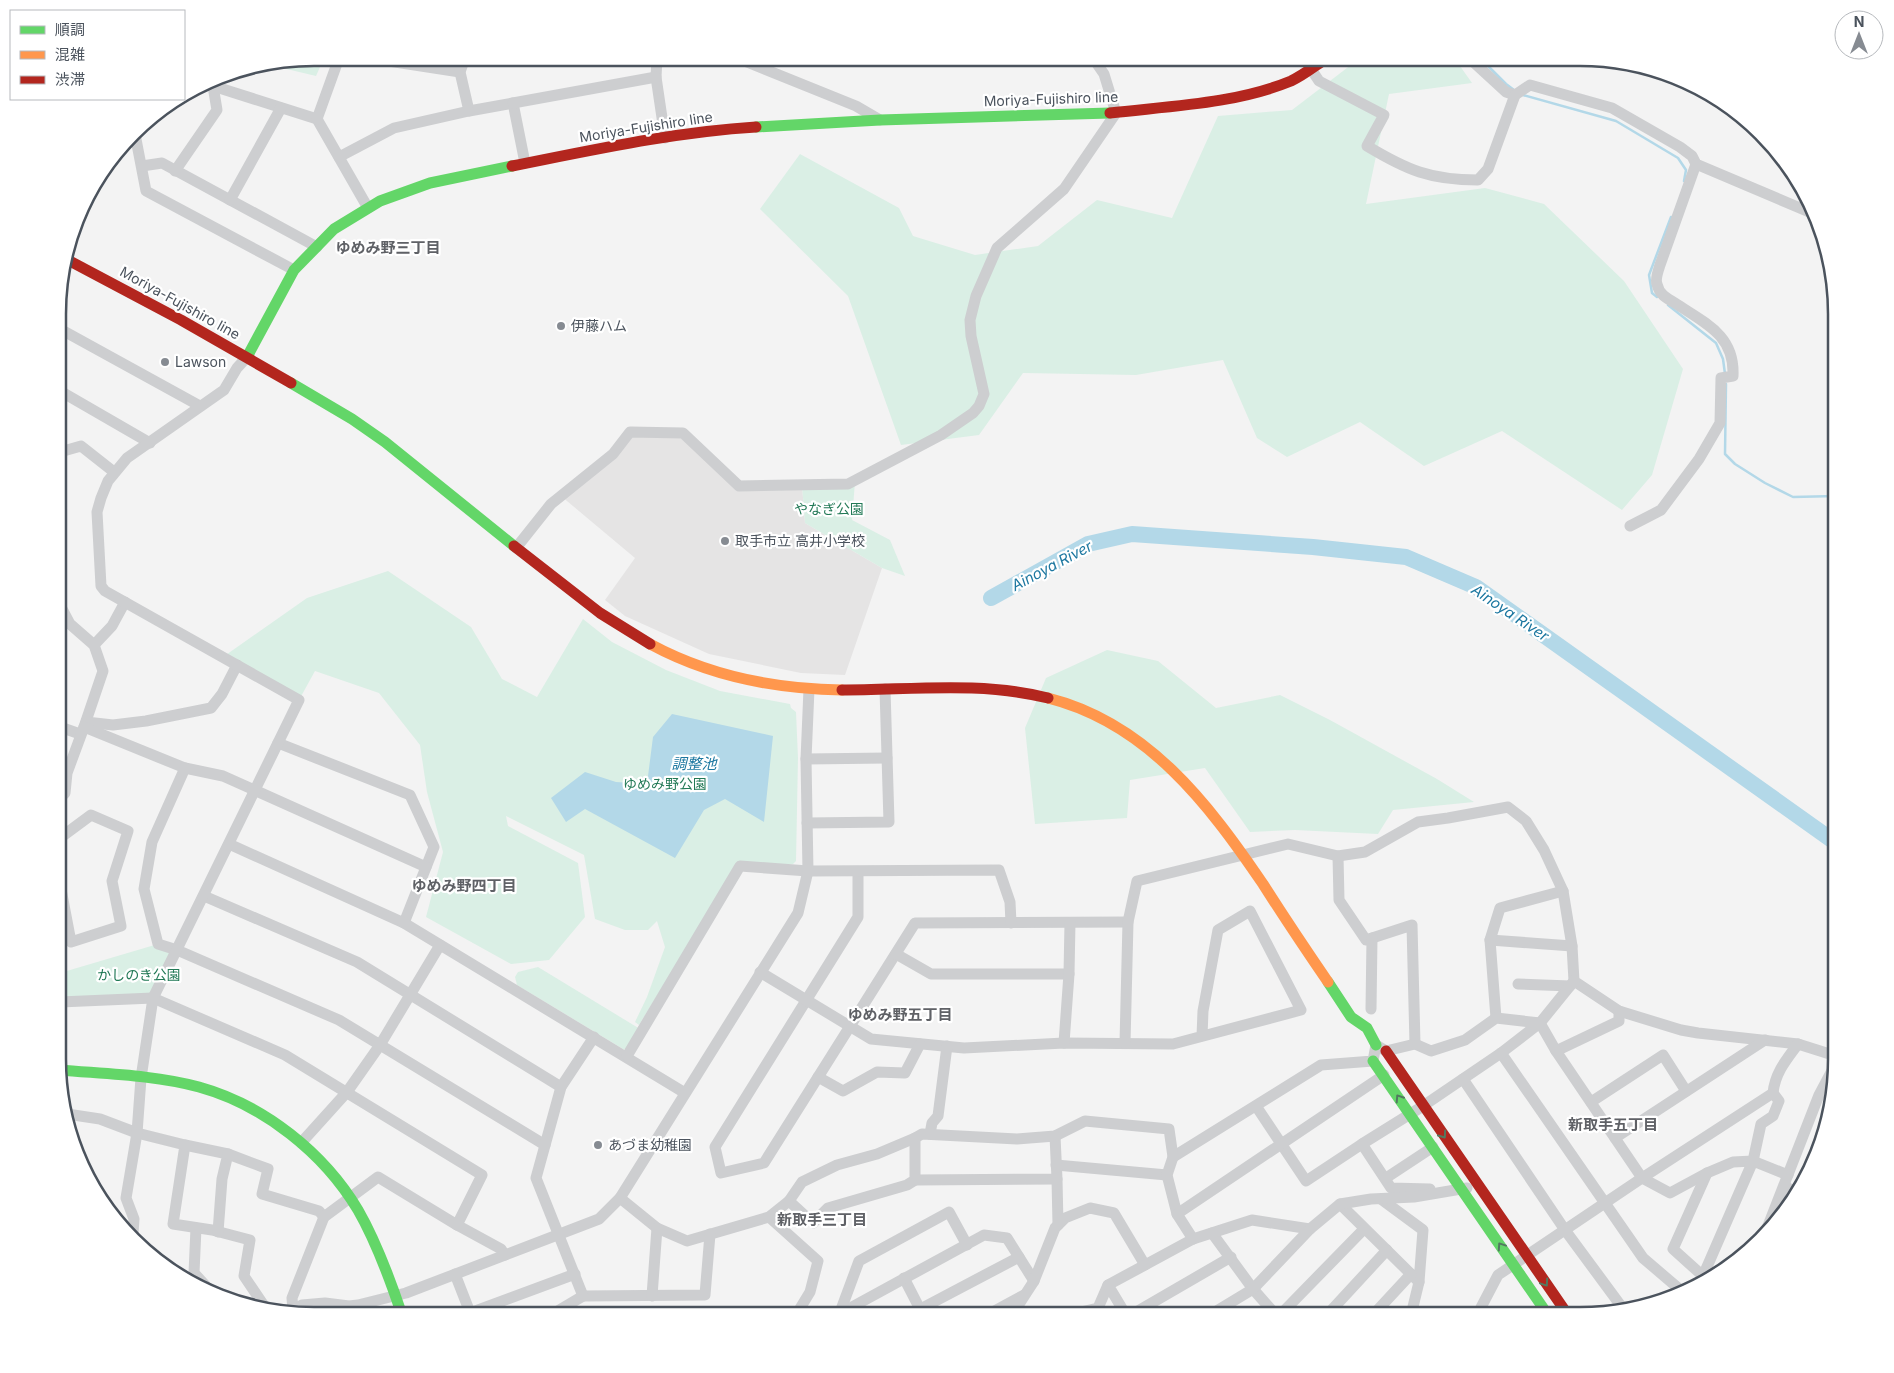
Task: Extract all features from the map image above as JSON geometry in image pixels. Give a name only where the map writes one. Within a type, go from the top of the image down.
[{"type":"street","points":[[317,119],[336,66]]},
{"type":"street","points":[[421,66],[460,72]]},
{"type":"street","points":[[462,66],[460,72],[469,111]]},
{"type":"street","points":[[657,66],[656,77],[665,138]]},
{"type":"street","points":[[757,66],[856,106],[880,120]]},
{"type":"street","points":[[516,548],[551,504],[612,454],[630,432],[683,433],[739,486],[848,484],[941,435],[973,413],[979,406],[984,394],[971,336],[970,320],[976,296],[997,248],[1064,189],[1116,113],[1104,74],[1098,66]]},
{"type":"street","name":"Moriya-Fujishiro line","points":[[72,262],[247,357],[294,270],[334,229],[380,201],[430,182],[665,138],[739,128],[880,120],[1116,113],[1223,99],[1293,80],[1316,66]]},
{"type":"street","points":[[1478,66],[1506,92],[1518,93]]},
{"type":"street","points":[[1310,70],[1319,80],[1384,115],[1367,146],[1398,165],[1428,176],[1455,180],[1478,180],[1488,169],[1518,93],[1530,84],[1612,108],[1680,147],[1692,156],[1696,164],[1804,210]]},
{"type":"street","points":[[339,157],[394,128],[469,111],[656,77]]},
{"type":"street","points":[[218,85],[317,119],[368,208]]},
{"type":"street","points":[[175,171],[217,110],[213,88]]},
{"type":"street","points":[[512,103],[526,163]]},
{"type":"street","points":[[230,200],[281,108]]},
{"type":"street","points":[[137,142],[146,191],[294,270]]},
{"type":"street","points":[[142,166],[162,163],[317,247]]},
{"type":"street","points":[[1630,526],[1661,510],[1699,459],[1720,423],[1721,378],[1733,376],[1734,362],[1726,343],[1716,330],[1661,294],[1656,282],[1660,265],[1696,164]]},
{"type":"street","points":[[66,332],[200,406]]},
{"type":"street","points":[[133,1228],[134,1220],[126,1198],[137,1133],[141,1078],[154,998],[299,700],[104,591],[102,586],[97,512],[108,481],[127,458],[224,390],[237,368],[247,357],[359,424],[446,489],[516,548],[613,624],[656,648],[707,668],[754,681],[809,689],[885,689],[960,686],[1004,688],[1048,698],[1089,712],[1124,730],[1158,756],[1191,786],[1243,855],[1351,1017],[1364,1024],[1370,1030],[1562,1307]]},
{"type":"street","points":[[66,394],[150,443]]},
{"type":"street","points":[[66,450],[81,446],[114,472]]},
{"type":"street","points":[[94,645],[112,626],[125,602]]},
{"type":"street","points":[[66,616],[81,636],[94,645],[103,671],[66,780]]},
{"type":"street","points":[[66,728],[113,725],[169,717],[211,708],[222,694],[237,665]]},
{"type":"street","points":[[300,1306],[325,1303],[349,1306],[358,1305],[406,1293],[599,1219],[620,1198],[798,913],[808,871],[806,759],[809,689]]},
{"type":"street","points":[[807,822],[889,822],[885,689]]},
{"type":"street","points":[[83,728],[185,768],[223,776],[426,867]]},
{"type":"street","points":[[278,743],[410,795],[434,847],[404,923]]},
{"type":"street","points":[[806,759],[887,758]]},
{"type":"street","points":[[185,768],[152,842],[144,889],[158,944],[177,950],[339,1020],[545,1145]]},
{"type":"street","points":[[1125,1043],[1128,922],[1138,881],[1288,844],[1338,856],[1365,852],[1418,822],[1508,807],[1526,821],[1544,850],[1563,891],[1572,946],[1572,983],[1540,1023],[1501,1053],[1423,1106],[1306,1181],[1256,1106]]},
{"type":"street","points":[[66,834],[91,815],[128,831],[112,880],[121,926],[71,942],[66,916]]},
{"type":"street","points":[[229,844],[404,923],[627,1056],[685,1093]]},
{"type":"street","points":[[1338,856],[1338,900],[1366,940],[1412,925],[1414,1044]]},
{"type":"street","points":[[627,1056],[740,866],[808,871],[858,872],[999,870],[1010,902],[1011,924]]},
{"type":"street","points":[[858,872],[858,917],[715,1148],[721,1173],[764,1163],[915,924],[1128,922]]},
{"type":"street","points":[[1496,1018],[1490,940],[1500,908],[1563,891]]},
{"type":"street","points":[[204,896],[357,962],[561,1087]]},
{"type":"street","points":[[760,972],[871,1039],[964,1048],[1064,1043],[1173,1044],[1301,1010],[1250,911],[1218,930],[1203,1011],[1202,1036]]},
{"type":"street","points":[[1064,1043],[1069,974],[1070,923]]},
{"type":"street","points":[[1371,1009],[1372,938]]},
{"type":"street","points":[[1490,940],[1572,946]]},
{"type":"street","points":[[301,1143],[347,1092],[380,1045],[440,945]]},
{"type":"street","points":[[896,954],[931,974],[1069,974]]},
{"type":"street","points":[[1518,984],[1572,983],[1619,1011],[1698,1033],[1798,1044],[1828,1053]]},
{"type":"street","points":[[66,1002],[154,998],[285,1055],[482,1175],[457,1225]]},
{"type":"street","points":[[1556,1052],[1618,1020],[1619,1011]]},
{"type":"street","points":[[1373,1060],[1381,1048],[1414,1044],[1431,1051],[1465,1040],[1496,1018],[1540,1023]]},
{"type":"street","points":[[1540,1023],[1556,1052],[1642,1178],[1670,1193],[1707,1172],[1733,1162],[1752,1161],[1786,1180],[1791,1189]]},
{"type":"street","points":[[583,1296],[536,1178],[561,1087],[594,1037]]},
{"type":"street","points":[[1615,1138],[1764,1040]]},
{"type":"street","points":[[818,1077],[843,1091],[877,1072],[905,1073],[920,1044]]},
{"type":"street","points":[[1708,1271],[1752,1161],[1761,1124],[1773,1116],[1779,1101],[1773,1093],[1774,1081],[1779,1070],[1798,1044]]},
{"type":"street","points":[[930,1134],[932,1123],[938,1116],[947,1046]]},
{"type":"street","points":[[1501,1053],[1642,1258],[1678,1287]]},
{"type":"street","points":[[1591,1102],[1663,1055],[1686,1092]]},
{"type":"street","points":[[1373,1060],[1542,1307]]},
{"type":"street","points":[[1172,1157],[1321,1065],[1373,1060]]},
{"type":"street","points":[[67,1071],[179,1083],[217,1093],[271,1120],[301,1143],[326,1167],[350,1197],[366,1225],[399,1307]]},
{"type":"street","points":[[1177,1214],[1384,1075]]},
{"type":"street","points":[[1462,1079],[1565,1230],[1619,1304]]},
{"type":"street","points":[[1482,1307],[1498,1274],[1773,1093]]},
{"type":"street","points":[[1773,1214],[1786,1180],[1825,1097]]},
{"type":"street","points":[[74,1118],[100,1119],[137,1133],[186,1146],[228,1154],[268,1169],[262,1194],[319,1211],[324,1217]]},
{"type":"street","points":[[620,1198],[656,1228],[687,1241],[768,1216],[789,1201],[802,1182],[837,1165],[878,1154],[922,1134],[1017,1139],[1055,1136],[1085,1120],[1169,1129],[1172,1157],[1167,1175],[1177,1214],[1193,1239]]},
{"type":"street","points":[[1055,1136],[1058,1225]]},
{"type":"street","points":[[915,1138],[915,1180]]},
{"type":"street","points":[[1362,1144],[1386,1178],[1390,1188],[1430,1189]]},
{"type":"street","points":[[186,1146],[173,1224],[250,1240],[244,1276],[261,1301]]},
{"type":"street","points":[[1386,1178],[1433,1147]]},
{"type":"street","points":[[218,1232],[222,1179],[228,1154]]},
{"type":"street","points":[[1056,1165],[1167,1175]]},
{"type":"street","points":[[1703,1274],[1673,1249],[1707,1172]]},
{"type":"street","points":[[291,1306],[292,1298],[324,1217],[378,1177],[457,1225],[501,1249],[505,1255]]},
{"type":"street","points":[[789,1201],[813,1223],[828,1208],[907,1185],[915,1180],[1057,1179]]},
{"type":"street","points":[[1224,1307],[1254,1290],[1310,1229],[1340,1204],[1414,1197],[1479,1186]]},
{"type":"street","points":[[1381,1199],[1423,1230],[1412,1307]]},
{"type":"street","points":[[1340,1204],[1415,1278]]},
{"type":"street","points":[[1018,1307],[1034,1281],[1055,1228],[1065,1218],[1090,1208],[1114,1213],[1145,1265]]},
{"type":"street","points":[[843,1307],[859,1261],[949,1212],[967,1245]]},
{"type":"street","points":[[768,1216],[818,1262],[810,1292],[801,1307]]},
{"type":"street","points":[[1098,1307],[1108,1285],[1193,1239],[1252,1220],[1310,1229]]},
{"type":"street","points":[[196,1228],[194,1273],[199,1278]]},
{"type":"street","points":[[652,1296],[656,1228]]},
{"type":"street","points":[[1286,1307],[1364,1228]]},
{"type":"street","points":[[1212,1233],[1254,1290],[1270,1307]]},
{"type":"street","points":[[564,1307],[583,1296],[705,1295],[710,1234]]},
{"type":"street","points":[[852,1307],[984,1235],[1007,1238],[1034,1281]]},
{"type":"street","points":[[1334,1307],[1387,1250]]},
{"type":"street","points":[[930,1307],[1019,1257]]},
{"type":"street","points":[[1145,1307],[1231,1258]]},
{"type":"street","points":[[455,1274],[467,1307]]},
{"type":"street","points":[[488,1307],[575,1274]]},
{"type":"street","points":[[904,1278],[918,1307]]},
{"type":"street","points":[[1382,1307],[1415,1278]]},
{"type":"street","points":[[1108,1285],[1121,1307]]},
{"type":"street","points":[[1002,1307],[1028,1293]]},
{"type":"street","points":[[325,1303],[325,1307]]},
{"type":"shaded area","name":"取手市立 高井小学校","points":[[630,435],[681,436],[739,486],[802,485],[805,523],[882,568],[845,675],[801,673],[709,654],[625,616],[605,600],[635,558],[561,496]]},
{"type":"green space","points":[[320,66],[316,76],[282,68]]},
{"type":"green space","points":[[1350,66],[1460,66],[1472,83],[1389,94],[1366,204],[1485,188],[1544,204],[1624,281],[1683,369],[1652,475],[1622,510],[1502,431],[1424,466],[1360,422],[1287,457],[1257,438],[1223,360],[1136,375],[1023,373],[979,435],[901,445],[848,296],[760,209],[800,154],[899,208],[913,236],[975,255],[1038,246],[1097,200],[1172,218],[1218,116],[1292,110]]},
{"type":"green space","name":"やなぎ公園","points":[[855,482],[852,520],[890,540],[905,576],[882,568],[805,523],[802,485]]},
{"type":"green space","name":"ゆめみ野公園","points":[[388,571],[471,627],[502,679],[537,697],[583,619],[612,642],[666,670],[720,691],[790,704],[791,708],[796,712],[798,758],[796,861],[793,864],[738,864],[639,1025],[635,1022],[647,997],[665,947],[657,921],[648,930],[625,930],[595,919],[584,855],[506,816],[508,826],[578,863],[585,917],[549,960],[511,964],[426,917],[443,852],[427,792],[420,745],[379,693],[315,671],[299,700],[223,657],[307,598]]},
{"type":"green space","points":[[1107,650],[1158,661],[1216,708],[1280,695],[1330,720],[1437,779],[1474,802],[1393,810],[1378,834],[1295,830],[1250,832],[1205,768],[1130,780],[1127,818],[1035,824],[1025,728],[1046,678]]},
{"type":"green space","name":"かしのき公園","points":[[158,944],[177,950],[153,998],[66,1002],[66,971]]},
{"type":"green space","points":[[538,967],[640,1029],[627,1049],[623,1049],[517,985],[515,977],[518,972]]},
{"type":"water","name":"調整池","points":[[672,714],[773,736],[764,822],[725,799],[704,810],[675,858],[585,809],[566,822],[551,798],[585,772],[616,782],[647,784],[653,737]]},
{"type":"waterway","points":[[1488,66],[1514,90]]},
{"type":"waterway","points":[[1523,95],[1616,121],[1678,158],[1686,170],[1684,181]]},
{"type":"waterway","points":[[1657,297],[1652,293],[1649,275],[1671,217]]},
{"type":"waterway","points":[[1668,305],[1716,343],[1723,359],[1725,374]]},
{"type":"waterway","points":[[1726,384],[1725,454],[1735,464],[1765,483],[1793,497],[1828,496]]},
{"type":"waterway","name":"Ainoya River","points":[[991,598],[1088,544],[1132,534],[1313,547],[1406,557],[1476,587],[1828,837]]},
{"type":"traffic: fast","points":[[756,127],[880,120],[1110,113]]},
{"type":"traffic: fast","points":[[247,357],[294,270],[334,229],[380,201],[430,183],[512,166]]},
{"type":"traffic: fast","points":[[291,383],[352,419],[385,442],[514,546]]},
{"type":"traffic: fast","points":[[1328,982],[1351,1017],[1367,1028],[1376,1045]]},
{"type":"traffic: fast","points":[[1373,1061],[1542,1307]]},
{"type":"traffic: fast","points":[[67,1071],[147,1077],[199,1087],[223,1095],[269,1119],[310,1151],[344,1189],[371,1235],[383,1261],[399,1307]]},
{"type":"traffic: slow","points":[[650,644],[695,665],[743,679],[792,687],[842,690]]},
{"type":"traffic: slow","points":[[1048,698],[1083,710],[1116,726],[1145,746],[1172,770],[1220,824],[1263,884],[1328,982]]},
{"type":"traffic: jam","points":[[1110,113],[1202,103],[1248,95],[1291,81],[1315,66]]},
{"type":"traffic: jam","points":[[512,166],[664,137],[756,127]]},
{"type":"traffic: jam","points":[[72,262],[181,320],[291,383]]},
{"type":"traffic: jam","points":[[514,546],[600,613],[650,644]]},
{"type":"traffic: jam","points":[[842,690],[971,688],[1022,693],[1048,698]]},
{"type":"traffic: jam","points":[[1386,1051],[1562,1307]]},
{"type":"place","name":"伊藤ハム","points":[[561,326]]},
{"type":"place","name":"Lawson","points":[[165,362]]},
{"type":"place","name":"取手市立 高井小学校","points":[[725,541]]},
{"type":"place","name":"あづま幼稚園","points":[[598,1145]]},
{"type":"district","name":"ゆめみ野三丁目","points":[[388,248]]},
{"type":"district","name":"ゆめみ野四丁目","points":[[464,886]]},
{"type":"district","name":"ゆめみ野五丁目","points":[[900,1015]]},
{"type":"district","name":"新取手五丁目","points":[[1613,1125]]},
{"type":"district","name":"新取手三丁目","points":[[822,1220]]}]
